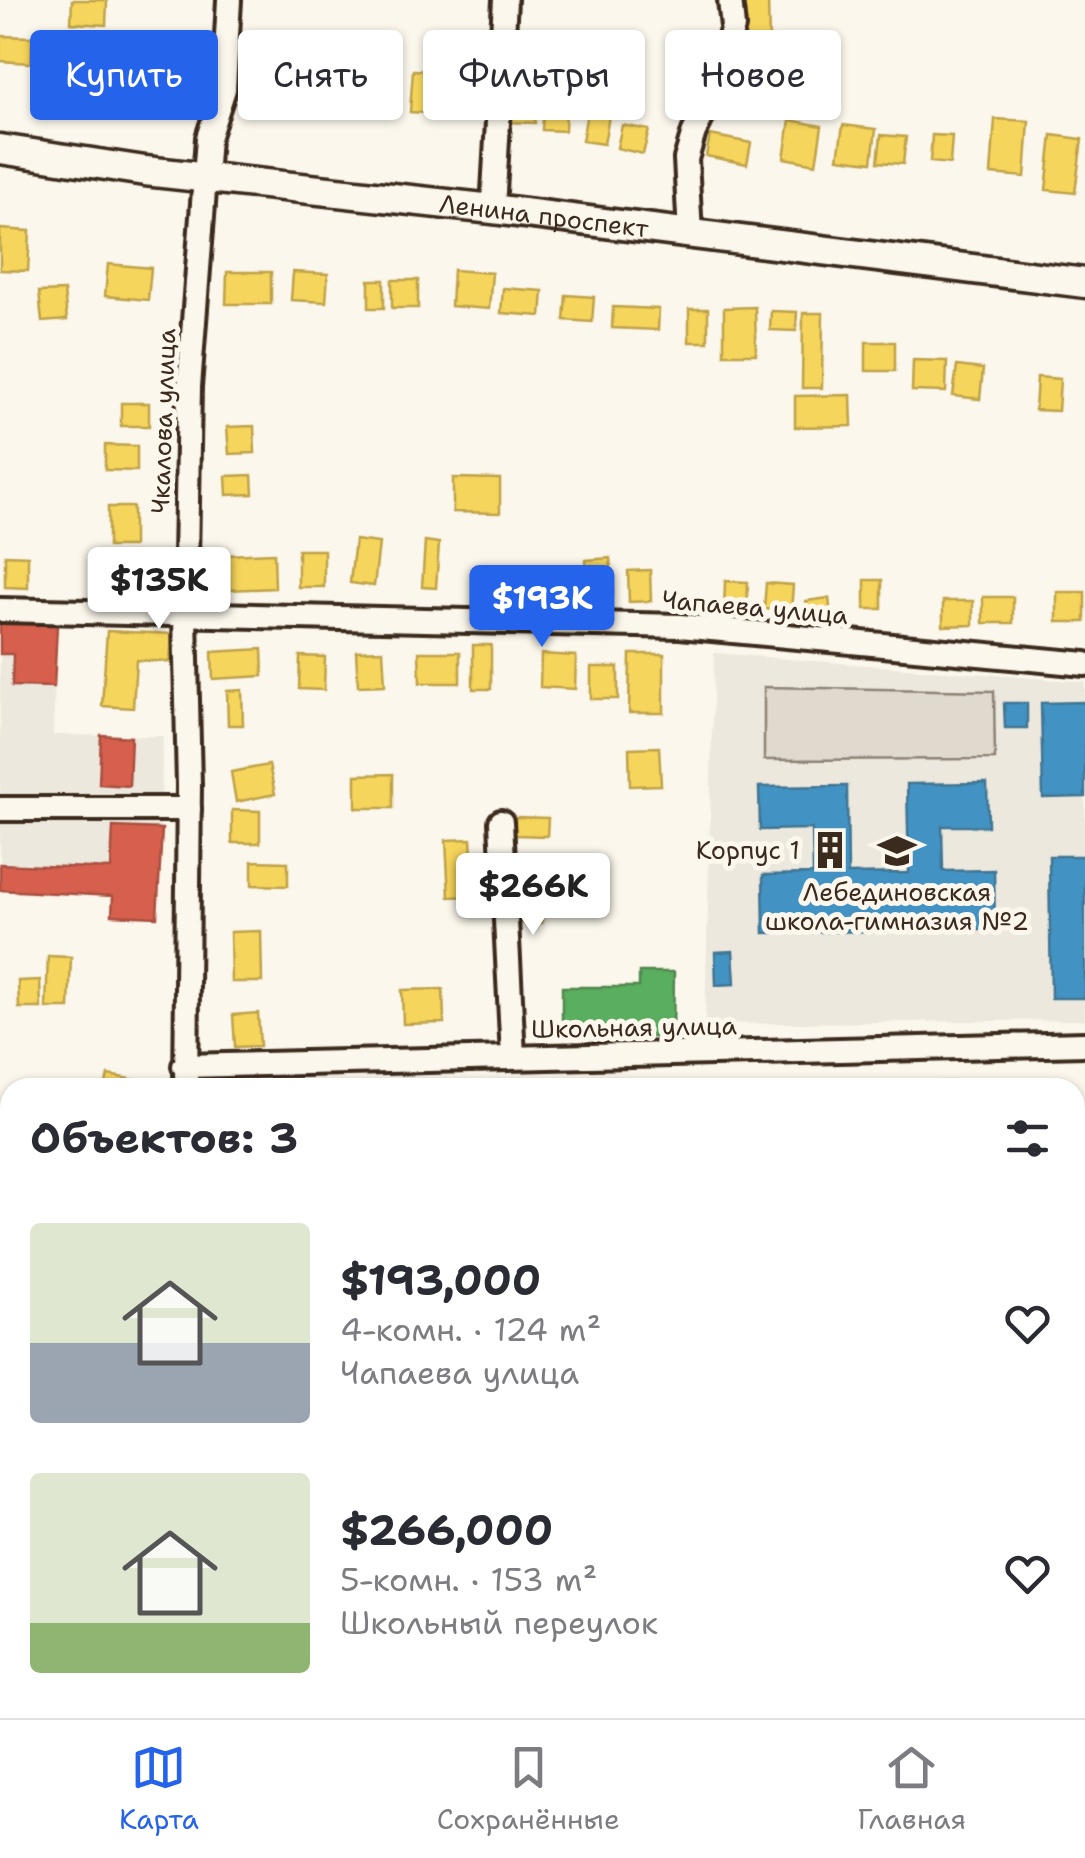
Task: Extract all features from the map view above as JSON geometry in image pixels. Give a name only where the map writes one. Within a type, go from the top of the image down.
[{"type":"main road","name":"Ленина проспект","points":[[0,150],[1085,283]]},
{"type":"street","name":"Чкалова улица","points":[[185,1077],[189,387],[208,138],[224,89],[229,0]]},
{"type":"street","points":[[494,208],[505,0]]},
{"type":"street","points":[[690,236],[686,159],[712,96],[733,27],[730,0]]},
{"type":"street","name":"Чапаева улица","points":[[0,610],[680,626],[1085,664]]},
{"type":"street","points":[[0,808],[189,809]]},
{"type":"street","points":[[501,822],[513,1057]]},
{"type":"street","name":"Школьная улица","points":[[185,1077],[513,1057],[1085,1044]]},
{"type":"shaded area","points":[[0,623],[57,625],[53,735],[163,736],[157,917],[112,915],[112,896],[0,890]]},
{"type":"shaded area","name":"Лебединовская школа-гимназия №2","points":[[714,653],[1085,682],[1085,1020],[705,1024]]},
{"type":"shaded area","points":[[764,687],[994,691],[995,759],[764,760]]},
{"type":"building: Жильё","points":[[72,0],[107,0],[106,25],[71,23]]},
{"type":"building: Жильё","points":[[742,0],[768,0],[769,30],[742,30]]},
{"type":"building: Жильё","points":[[0,36],[30,37],[30,63],[0,61]]},
{"type":"building: Жильё","points":[[413,70],[423,71],[423,113],[410,112]]},
{"type":"building: Жильё","points":[[995,119],[1029,121],[1025,177],[991,174]]},
{"type":"building: Жильё","points":[[506,120],[535,120],[535,123]]},
{"type":"building: Жильё","points":[[543,120],[565,120],[565,131],[542,130]]},
{"type":"building: Жильё","points":[[586,120],[608,120],[604,144],[582,141]]},
{"type":"building: Жильё","points":[[790,120],[822,126],[816,164],[784,158]]},
{"type":"building: Жильё","points":[[622,125],[649,130],[643,154],[617,148]]},
{"type":"building: Жильё","points":[[843,125],[876,129],[872,162],[838,158]]},
{"type":"building: Жильё","points":[[710,135],[751,143],[747,164],[706,156]]},
{"type":"building: Жильё","points":[[881,135],[906,137],[903,164],[878,162]]},
{"type":"building: Жильё","points":[[932,135],[952,136],[950,164],[930,162]]},
{"type":"building: Жильё","points":[[1052,135],[1082,139],[1075,193],[1046,190]]},
{"type":"building: Жильё","points":[[0,229],[30,231],[28,271],[0,270]]},
{"type":"building: Жильё","points":[[108,264],[151,268],[148,300],[105,296]]},
{"type":"building: Жильё","points":[[453,270],[492,273],[489,309],[451,306]]},
{"type":"building: Жильё","points":[[227,272],[271,272],[271,304],[226,304]]},
{"type":"building: Жильё","points":[[293,272],[328,274],[326,302],[291,300]]},
{"type":"building: Жильё","points":[[369,280],[384,280],[384,308],[369,308]]},
{"type":"building: Жильё","points":[[392,280],[418,280],[418,308],[392,308]]},
{"type":"building: Жильё","points":[[503,288],[543,291],[541,316],[501,313]]},
{"type":"building: Жильё","points":[[64,291],[67,320],[42,322],[39,292]]},
{"type":"building: Жильё","points":[[566,295],[594,297],[592,322],[564,320]]},
{"type":"building: Жильё","points":[[613,307],[659,309],[658,330],[612,328]]},
{"type":"building: Жильё","points":[[755,307],[756,354],[724,354],[724,308]]},
{"type":"building: Жильё","points":[[689,309],[708,309],[708,342],[689,342]]},
{"type":"building: Жильё","points":[[771,311],[797,312],[796,331],[770,330]]},
{"type":"building: Жильё","points":[[803,313],[823,313],[822,388],[802,388]]},
{"type":"building: Жильё","points":[[866,342],[895,342],[895,371],[866,371]]},
{"type":"building: Жильё","points":[[913,360],[947,361],[946,392],[912,391]]},
{"type":"building: Жильё","points":[[957,366],[983,369],[980,399],[953,396]]},
{"type":"building: Жильё","points":[[1037,377],[1060,379],[1058,411],[1035,410]]},
{"type":"building: Жильё","points":[[851,395],[852,426],[795,427],[795,396]]},
{"type":"building: Жильё","points":[[121,403],[149,403],[149,426],[121,426]]},
{"type":"building: Жильё","points":[[254,426],[255,453],[229,454],[227,427]]},
{"type":"building: Жильё","points":[[105,445],[137,446],[137,471],[105,470]]},
{"type":"building: Жильё","points":[[252,475],[253,494],[227,495],[226,476]]},
{"type":"building: Жильё","points":[[453,478],[500,479],[500,513],[453,512]]},
{"type":"building: Жильё","points":[[108,507],[133,507],[133,547],[108,547]]},
{"type":"building: Жильё","points":[[355,540],[379,543],[374,586],[350,583]]},
{"type":"building: Жильё","points":[[425,541],[439,543],[436,588],[422,587]]},
{"type":"building: Жильё","points":[[298,550],[324,550],[324,587],[298,587]]},
{"type":"building: Жильё","points":[[274,553],[275,588],[229,590],[227,555]]},
{"type":"building: Жильё","points":[[5,555],[28,556],[28,588],[5,587]]},
{"type":"building: Жильё","points":[[610,558],[613,593],[588,594],[586,560]]},
{"type":"building: Жильё","points":[[548,568],[550,599],[522,600],[521,569]]},
{"type":"building: Жильё","points":[[650,570],[651,601],[629,602],[628,571]]},
{"type":"building: Жильё","points":[[112,572],[134,573],[132,603],[110,602]]},
{"type":"building: Жильё","points":[[865,580],[882,580],[882,609],[865,609]]},
{"type":"building: Жильё","points":[[725,581],[748,582],[747,611],[724,610]]},
{"type":"building: Жильё","points":[[766,583],[793,585],[791,611],[764,609]]},
{"type":"building: Жильё","points":[[1057,592],[1085,592],[1085,622],[1057,622]]},
{"type":"building: Жильё","points":[[983,597],[1013,597],[1013,623],[983,623]]},
{"type":"building: Жильё","points":[[829,598],[832,625],[809,628],[806,601]]},
{"type":"building: Жильё","points":[[943,601],[973,601],[973,625],[943,626]]},
{"type":"building: Жильё","points":[[107,631],[172,634],[170,662],[136,660],[133,708],[102,706]]},
{"type":"building: Жильё","points":[[473,645],[491,645],[491,689],[473,689]]},
{"type":"building: Жильё","points":[[262,649],[263,676],[213,679],[212,652]]},
{"type":"building: Жильё","points":[[383,650],[385,685],[358,686],[356,651]]},
{"type":"building: Жильё","points":[[419,652],[460,652],[460,683],[420,683]]},
{"type":"building: Жильё","points":[[541,654],[576,656],[575,689],[540,687]]},
{"type":"building: Жильё","points":[[630,654],[664,654],[664,713],[629,713]]},
{"type":"building: Жильё","points":[[300,656],[325,657],[324,690],[299,689]]},
{"type":"building: Жильё","points":[[591,667],[618,667],[618,699],[591,699]]},
{"type":"building: Жильё","points":[[242,690],[243,725],[228,725],[227,691]]},
{"type":"building: Жильё","points":[[659,747],[661,785],[630,786],[629,748]]},
{"type":"building: Жильё","points":[[269,765],[275,794],[236,802],[231,772]]},
{"type":"building: Жильё","points":[[393,774],[393,808],[356,808],[356,775]]},
{"type":"building: Жильё","points":[[232,810],[260,811],[260,843],[232,843]]},
{"type":"building: Жильё","points":[[515,817],[548,818],[547,836],[515,835]]},
{"type":"building: Жильё","points":[[471,839],[474,896],[449,897],[446,840]]},
{"type":"building: Жильё","points":[[252,861],[288,862],[288,886],[252,885]]},
{"type":"building: Жильё","points":[[519,883],[542,883],[542,923],[519,923]]},
{"type":"building: Жильё","points":[[261,931],[262,982],[231,982],[230,932]]},
{"type":"building: Жильё","points":[[48,956],[71,957],[69,1008],[46,1008]]},
{"type":"building: Жильё","points":[[40,980],[41,1008],[19,1008],[18,981]]},
{"type":"building: Жильё","points":[[443,989],[444,1023],[403,1024],[402,990]]},
{"type":"building: Жильё","points":[[258,1013],[260,1046],[235,1047],[233,1015]]},
{"type":"building: Торговля","points":[[0,623],[57,625],[54,687],[12,686],[13,654],[0,654]]},
{"type":"building: Торговля","points":[[101,735],[131,737],[129,786],[99,784]]},
{"type":"building: Торговля","points":[[113,827],[162,829],[157,917],[112,915],[113,896],[0,890],[0,864],[111,869]]},
{"type":"building: Школы","points":[[1085,702],[1085,797],[1043,798],[1041,703]]},
{"type":"building: Школы","points":[[1004,703],[1027,703],[1027,728],[1005,728]]},
{"type":"building: Школы","name":"Корпус 1","points":[[987,783],[988,826],[942,826],[943,871],[994,870],[995,929],[764,933],[763,875],[813,874],[812,829],[760,830],[759,787],[847,786],[848,874],[909,873],[907,784]]},
{"type":"building: Школы","points":[[1049,856],[1085,856],[1085,998],[1051,998]]},
{"type":"building: Школы","points":[[733,951],[735,984],[716,985],[715,952]]},
{"type":"building: Учреждения","points":[[639,972],[674,972],[673,1037],[562,1037],[562,987],[639,987]]},
{"type":"place","name":"Корпус 1","points":[[830,850]]},
{"type":"place","name":"Лебединовская школа-гимназия №2","points":[[897,851]]}]
